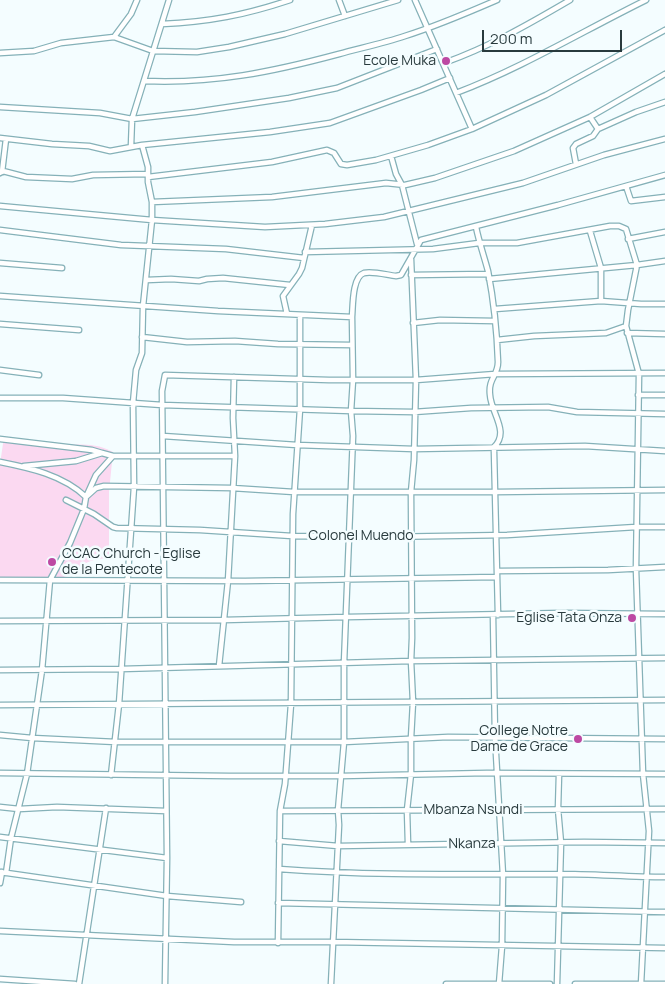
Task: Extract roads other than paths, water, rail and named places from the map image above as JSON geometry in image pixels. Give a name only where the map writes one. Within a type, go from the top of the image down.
[{"type":"street","points":[[114,38],[131,14],[137,0]]},
{"type":"street","points":[[131,146],[132,118],[169,0]]},
{"type":"street","points":[[162,24],[218,20],[290,0]]},
{"type":"street","points":[[339,0],[345,16]]},
{"type":"street","points":[[0,53],[34,51],[61,43],[114,38],[154,51],[196,52],[229,47],[285,34],[398,0]]},
{"type":"street","points":[[415,0],[472,128]]},
{"type":"street","points":[[144,81],[177,83],[270,72],[404,37],[498,0]]},
{"type":"street","points":[[444,63],[476,51],[505,37],[570,0]]},
{"type":"street","points":[[456,93],[485,82],[646,0]]},
{"type":"street","points":[[6,139],[1,172],[26,177],[72,179],[93,175],[148,175],[272,162],[327,150],[334,153],[340,164],[347,165],[391,156],[448,138],[472,128],[546,95],[665,30]]},
{"type":"street","points":[[0,107],[94,113],[132,118],[195,112],[289,98],[337,88],[437,49]]},
{"type":"street","points":[[152,202],[272,197],[386,183],[402,185],[435,178],[505,154],[590,117],[665,74]]},
{"type":"street","points":[[0,138],[89,146],[110,151],[131,146],[270,132],[330,123],[450,78]]},
{"type":"street","points":[[576,164],[573,151],[574,146],[593,136],[598,129],[636,112],[665,102]]},
{"type":"street","points":[[590,117],[598,129]]},
{"type":"street","points":[[0,206],[152,220],[265,227],[312,225],[384,217],[523,183],[576,164],[665,139]]},
{"type":"street","points":[[111,775],[116,742],[134,487],[133,403],[136,370],[142,354],[144,306],[152,220],[152,202],[147,162],[142,145]]},
{"type":"street","points":[[391,156],[410,210],[416,246]]},
{"type":"street","points":[[331,984],[340,825],[338,810],[344,742],[346,579],[353,446],[351,411],[353,380],[352,317],[355,282],[366,273],[401,275],[420,240],[476,227],[665,175]]},
{"type":"street","points":[[626,186],[631,201],[665,197]]},
{"type":"street","points":[[287,314],[283,296],[299,274],[312,225]]},
{"type":"street","points":[[305,252],[416,246],[433,249],[479,243],[517,244],[619,226],[626,229],[637,265],[626,326],[639,374],[636,569],[642,700],[642,774],[648,818],[641,984]]},
{"type":"street","points":[[476,227],[489,276],[495,309],[498,365],[489,385],[491,404],[502,435],[494,448],[497,577],[493,659],[495,738],[503,875],[502,946],[499,983]]},
{"type":"street","points":[[0,230],[150,247],[226,249],[304,258]]},
{"type":"street","points":[[590,231],[601,268],[601,301]]},
{"type":"street","points":[[628,239],[665,232]]},
{"type":"street","points":[[408,844],[407,810],[411,774],[413,702],[411,660],[411,492],[416,380],[411,257]]},
{"type":"street","points":[[412,275],[489,276],[637,265],[665,260]]},
{"type":"street","points":[[0,263],[62,268]]},
{"type":"street","points":[[147,280],[199,281],[207,278],[223,278],[290,285]]},
{"type":"street","points":[[0,296],[352,317]]},
{"type":"street","points":[[495,309],[601,301],[665,304]]},
{"type":"street","points":[[278,944],[280,811],[289,741],[291,704],[292,536],[300,410],[300,315]]},
{"type":"street","points":[[413,323],[440,320],[495,321]]},
{"type":"street","points":[[0,324],[79,330]]},
{"type":"street","points":[[497,340],[534,336],[606,333],[626,326]]},
{"type":"street","points":[[627,333],[665,334]]},
{"type":"street","points":[[142,337],[187,342],[352,346]]},
{"type":"street","points":[[0,370],[39,374]]},
{"type":"street","points":[[165,984],[167,858],[163,377],[167,374],[187,377],[416,380],[495,374],[665,373]]},
{"type":"street","points":[[220,666],[228,581],[235,456],[234,377]]},
{"type":"street","points":[[638,395],[665,395]]},
{"type":"street","points":[[0,398],[63,398],[162,405],[233,406],[300,410],[414,412],[471,408],[548,407],[577,412],[665,414]]},
{"type":"street","points":[[163,436],[297,445],[414,449],[585,446],[665,451]]},
{"type":"street","points":[[0,439],[92,450],[113,456],[235,456]]},
{"type":"street","points":[[18,466],[76,461],[102,453]]},
{"type":"street","points":[[0,883],[27,774],[38,706],[50,580],[70,543],[96,475],[113,456]]},
{"type":"street","points":[[0,462],[66,482],[77,488],[86,497]]},
{"type":"street","points":[[86,497],[99,487],[164,486],[294,492],[665,490]]},
{"type":"street","name":"Colonel Muendo","points":[[66,500],[113,528],[131,529],[292,536],[411,537],[665,527]]},
{"type":"street","points":[[497,571],[665,568]]},
{"type":"street","points":[[0,580],[228,581],[497,577]]},
{"type":"street","points":[[0,621],[165,621],[411,616],[665,614]]},
{"type":"street","points":[[0,670],[165,668],[411,660],[665,658]]},
{"type":"street","points":[[0,705],[665,700]]},
{"type":"street","points":[[0,735],[116,742],[344,742],[411,738],[665,738]]},
{"type":"street","points":[[0,773],[285,776],[665,774]]},
{"type":"street","points":[[557,984],[561,843],[558,809],[559,774]]},
{"type":"street","points":[[0,807],[19,809],[57,807],[166,810]]},
{"type":"street","points":[[79,984],[106,808]]},
{"type":"street","name":"Mbanza Nsundi","points":[[280,811],[665,809]]},
{"type":"street","points":[[0,837],[167,858]]},
{"type":"street","name":"Nkanza","points":[[279,841],[338,846],[665,843]]},
{"type":"street","points":[[279,869],[337,872],[665,877]]},
{"type":"street","points":[[3,872],[167,896],[241,902]]},
{"type":"street","points":[[278,903],[665,912]]},
{"type":"street","points":[[0,931],[278,944],[333,942],[665,948]]},
{"type":"street","points":[[0,979],[75,984]]},
{"type":"street","points":[[446,984],[550,984]]},
{"type":"street","points":[[575,984],[665,984]]},
{"type":"place","name":"Ecole Muka","points":[[446,61]]},
{"type":"place","name":"CCAC Church - Eglise de la Pentecote","points":[[52,562]]},
{"type":"place","name":"Eglise Tata Onza","points":[[632,618]]},
{"type":"place","name":"College Notre Dame de Grace","points":[[578,739]]}]
